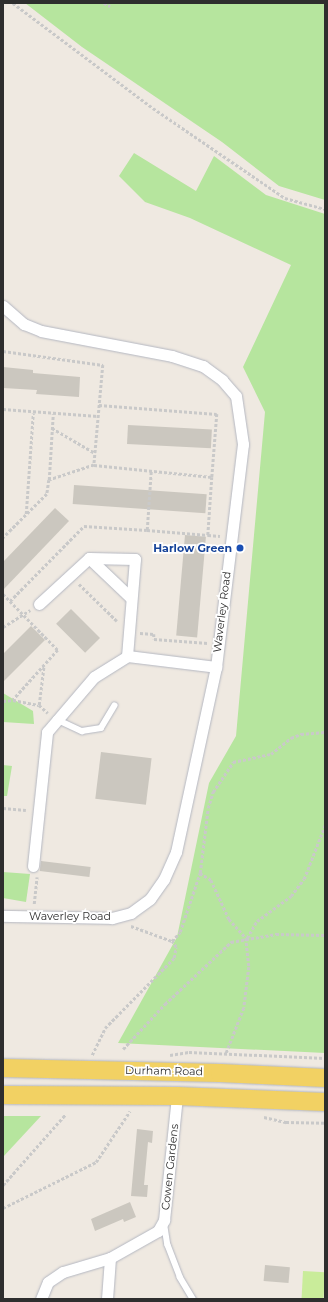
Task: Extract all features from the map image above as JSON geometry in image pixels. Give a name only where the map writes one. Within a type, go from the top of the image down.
[{"type":"main road","name":"Durham Road","points":[[3,1068],[220,1073],[325,1078]]},
{"type":"main road","points":[[3,1095],[177,1096],[322,1102]]},
{"type":"street","name":"Waverley Road","points":[[3,916],[112,918],[131,913],[150,899],[164,879],[176,852],[216,667],[243,444],[236,396],[222,380],[203,366],[172,356],[41,331],[5,312]]},
{"type":"street","points":[[39,604],[89,558],[134,560],[126,656]]},
{"type":"street","points":[[89,558],[131,598]]},
{"type":"street","points":[[33,866],[47,732],[56,719],[94,678],[126,656],[216,667]]},
{"type":"street","name":"Cowen Gardens","points":[[41,1299],[48,1282],[63,1272],[110,1258],[158,1231],[164,1220],[177,1096]]},
{"type":"street","points":[[107,1299],[110,1258]]},
{"type":"lane","points":[[56,719],[82,731],[101,728],[114,706]]},
{"type":"lane","points":[[164,1220],[173,1258],[180,1277],[194,1299]]},
{"type":"path","points":[[13,3],[153,108],[285,198],[325,209]]},
{"type":"path","points":[[104,3],[110,6]]},
{"type":"path","points":[[3,351],[102,366],[94,465]]},
{"type":"path","points":[[99,405],[217,414],[208,535]]},
{"type":"path","points":[[3,409],[33,413],[98,416]]},
{"type":"path","points":[[26,515],[33,413]]},
{"type":"path","points":[[3,538],[47,494],[54,414]]},
{"type":"path","points":[[52,428],[95,453]]},
{"type":"path","points":[[49,480],[94,465],[212,477]]},
{"type":"path","points":[[147,530],[151,471]]},
{"type":"path","points":[[10,601],[84,526],[231,538]]},
{"type":"path","points":[[3,594],[21,615],[58,650],[14,700]]},
{"type":"path","points":[[3,627],[39,604]]},
{"type":"path","points":[[38,706],[44,665]]},
{"type":"path","points":[[3,701],[14,700],[38,706],[56,719]]},
{"type":"path","points":[[172,941],[185,921],[200,873],[208,808],[213,792],[233,762],[271,754],[291,738],[300,734],[325,732]]},
{"type":"path","points":[[3,808],[38,811]]},
{"type":"path","points":[[246,938],[257,921],[291,896],[304,879],[325,825]]},
{"type":"path","points":[[32,916],[37,872],[33,866]]},
{"type":"path","points":[[200,873],[211,880],[229,919],[246,938],[249,967],[244,1008],[226,1054]]},
{"type":"path","points":[[91,1058],[105,1028],[174,958],[176,947],[172,941],[112,918]]},
{"type":"path","points":[[123,1049],[225,946],[246,938],[291,933],[325,935]]},
{"type":"path","points":[[3,1208],[96,1162],[131,1108]]},
{"type":"path","points":[[3,1185],[65,1115]]},
{"type":"green space","points":[[25,3],[325,3],[325,200],[279,186],[222,142],[82,47]]},
{"type":"green space","points":[[134,153],[196,191],[214,156],[266,195],[325,214],[325,1053],[118,1043],[177,937],[209,783],[236,736],[265,412],[243,367],[291,265],[190,218],[145,202],[119,176]]},
{"type":"green space","points":[[3,693],[33,711],[34,724],[3,722]]},
{"type":"green space","points":[[3,765],[12,766],[7,796],[3,796]]},
{"type":"green space","points":[[3,872],[30,874],[26,902],[3,898]]},
{"type":"green space","points":[[3,1116],[41,1116],[3,1157]]},
{"type":"green space","points":[[303,1271],[325,1272],[324,1299],[302,1299]]},
{"type":"building","points":[[3,367],[33,370],[33,373],[80,377],[79,397],[36,394],[37,390],[3,388]]},
{"type":"building","points":[[128,425],[212,429],[211,448],[127,444]]},
{"type":"building","points":[[74,485],[207,494],[205,513],[73,504]]},
{"type":"building","points":[[55,508],[69,521],[3,590],[3,562]]},
{"type":"building","points":[[185,535],[206,537],[197,637],[176,636]]},
{"type":"building","points":[[71,609],[100,638],[85,653],[56,624]]},
{"type":"building","points":[[31,626],[45,640],[3,682],[3,654]]},
{"type":"building","points":[[101,752],[152,758],[146,805],[95,799]]},
{"type":"building","points":[[41,861],[91,867],[89,877],[40,871]]},
{"type":"building","points":[[137,1129],[153,1131],[152,1143],[148,1142],[144,1185],[148,1185],[147,1197],[131,1196]]},
{"type":"building","points":[[130,1202],[136,1217],[124,1222],[123,1219],[95,1231],[91,1219]]},
{"type":"building","points":[[265,1265],[290,1267],[289,1283],[264,1281]]},
{"type":"place","name":"Harlow Green","points":[[240,548]]}]
